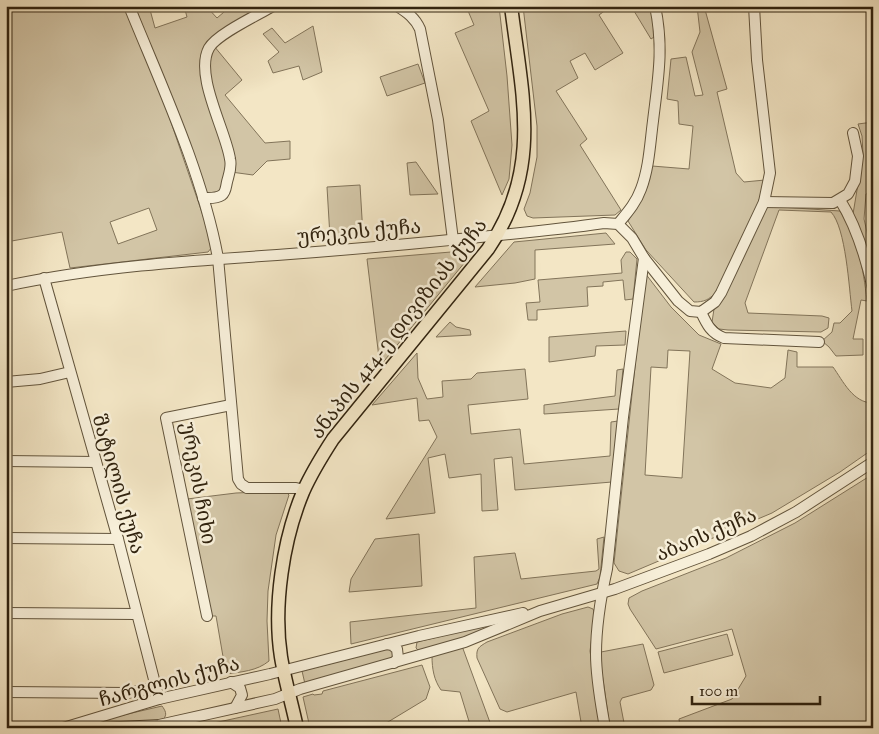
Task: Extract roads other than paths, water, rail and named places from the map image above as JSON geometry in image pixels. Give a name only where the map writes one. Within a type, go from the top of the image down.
[{"type":"main road","name":"ანაპის 414-ე დივიზიას ქუჩა","points":[[297,728],[284,670],[279,636],[282,572],[289,536],[304,490],[324,453],[343,425],[497,236],[517,193],[523,164],[525,124],[511,6]]},
{"type":"street","name":"ურეკის ჩიხი","points":[[129,6],[177,125],[213,229],[218,258],[238,479],[247,488],[296,488],[304,490]]},
{"type":"street","points":[[203,198],[216,198],[225,192],[231,168],[206,76],[205,65],[208,49],[218,38],[273,6]]},
{"type":"street","points":[[397,6],[412,16],[420,30],[438,120],[453,240]]},
{"type":"street","points":[[655,6],[660,28],[661,53],[648,161],[641,189],[635,203],[618,224],[632,238],[644,258],[678,301],[690,310],[701,312],[715,302],[721,293],[764,202],[769,178],[770,162],[757,60],[754,6]]},
{"type":"street","points":[[764,202],[824,204],[833,203],[848,194],[855,181],[858,156],[853,133]]},
{"type":"street","points":[[840,200],[858,238],[873,289]]},
{"type":"street","name":"ურეკის ქუჩა","points":[[6,286],[44,278],[130,266],[453,240],[604,223],[618,224]]},
{"type":"street","points":[[605,728],[596,654],[623,417],[644,258]]},
{"type":"street","name":"შატილის ქუჩა","points":[[44,278],[118,540],[159,699]]},
{"type":"street","points":[[701,312],[710,330],[715,335],[724,338],[819,342]]},
{"type":"street","points":[[6,382],[40,379],[70,372]]},
{"type":"street","name":"ურეკის ჩიხი","points":[[207,616],[166,418],[231,405]]},
{"type":"street","points":[[6,461],[96,462]]},
{"type":"street","name":"აბაის ქუჩა","points":[[290,694],[300,689],[465,642],[540,611],[602,593],[663,572],[751,536],[796,512],[873,462]]},
{"type":"street","points":[[6,538],[118,540]]},
{"type":"street","name":"აბაის ქუჩა","points":[[284,670],[419,636],[540,611]]},
{"type":"street","points":[[6,613],[136,614]]},
{"type":"street","points":[[419,636],[412,647],[416,653],[423,655]]},
{"type":"street","points":[[388,644],[392,644],[397,649],[398,658],[394,663]]},
{"type":"street","name":"ჩარგლის ქუჩა","points":[[63,728],[159,699],[284,670]]},
{"type":"street","points":[[231,682],[237,685],[241,691],[240,701],[235,708]]},
{"type":"street","points":[[6,692],[128,693],[156,687]]},
{"type":"street","name":"ჩარგლის ქუჩა","points":[[102,728],[159,724],[275,699],[290,694]]}]
